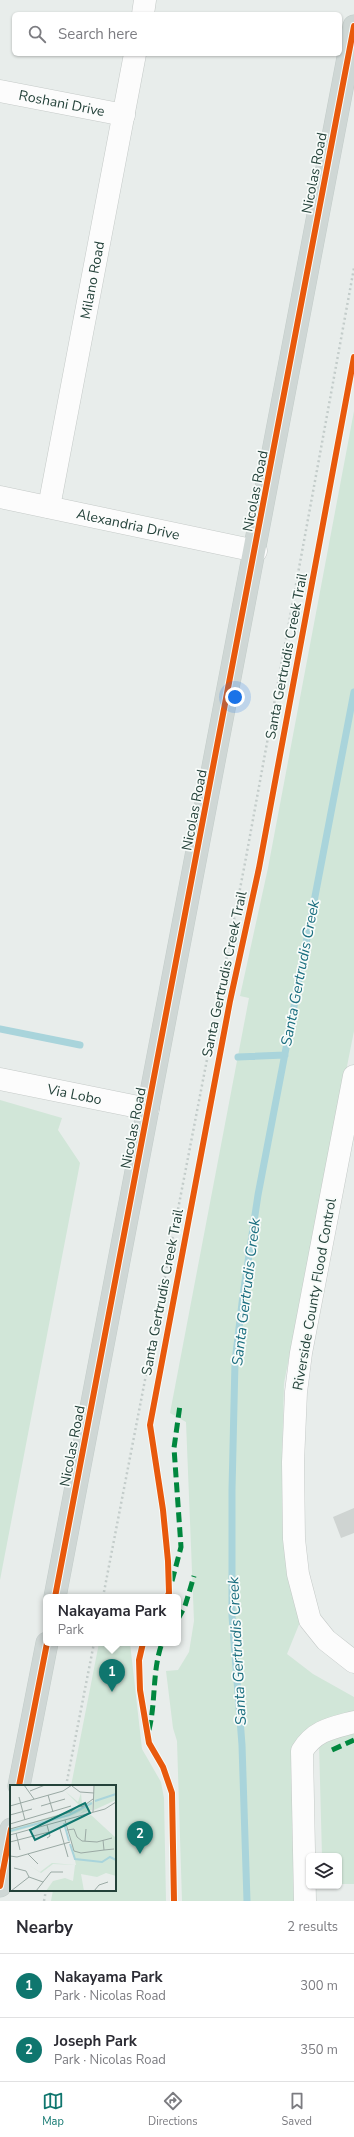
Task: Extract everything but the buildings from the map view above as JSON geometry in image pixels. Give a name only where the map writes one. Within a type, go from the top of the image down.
[{"type":"main road","name":"Nicolas Road","points":[[56,1594],[256,552],[354,26]]},
{"type":"main road","points":[[19,1785],[46,1646]]},
{"type":"main road","points":[[0,1886],[6,1840]]},
{"type":"street","points":[[143,12],[145,0]]},
{"type":"street","name":"Milano Road","points":[[49,507],[135,56]]},
{"type":"street","name":"Roshani Drive","points":[[0,91],[124,115]]},
{"type":"street","name":"Alexandria Drive","points":[[0,497],[256,552]]},
{"type":"street","name":"Riverside County Flood Control","points":[[354,1076],[301,1353],[296,1392],[293,1470],[294,1539],[298,1574],[310,1620],[326,1640],[354,1662]]},
{"type":"street","name":"Via Lobo","points":[[0,1079],[148,1109]]},
{"type":"street","points":[[305,1901],[302,1751],[309,1740],[326,1729],[354,1722]]},
{"type":"path","points":[[104,1594],[245,862],[354,268]]},
{"type":"path","points":[[66,1785],[93,1646]]},
{"type":"path","points":[[44,1901],[46,1891]]},
{"type":"green space","points":[[354,411],[354,1031],[284,1383],[282,1462],[300,1622],[287,1654],[313,1674],[354,1697],[354,1716],[306,1736],[301,1901],[182,1901],[177,1741],[173,1728],[166,1671],[178,1670],[189,1652],[194,1621],[186,1422],[170,1413],[249,998],[240,996],[268,868]]},
{"type":"green space","points":[[0,1100],[62,1118],[58,1130],[80,1163],[0,1580]]},
{"type":"green space","points":[[98,1646],[130,1646],[142,1749],[161,1782],[164,1798],[166,1901],[51,1901],[53,1891],[116,1891],[116,1785],[71,1785]]},
{"type":"green space","points":[[354,1732],[354,1884],[342,1884],[342,1853],[322,1853],[319,1744]]},
{"type":"waterway","name":"Santa Gertrudis Creek","points":[[247,1901],[242,1745],[232,1616],[232,1490],[235,1362],[243,1295],[258,1195],[354,692]]},
{"type":"waterway","points":[[0,1029],[80,1045]]},
{"type":"waterway","points":[[238,1057],[285,1055]]},
{"type":"marked path","points":[[172,1581],[181,1547],[174,1448],[180,1405]]},
{"type":"marked path","points":[[181,1613],[185,1606],[194,1576]]},
{"type":"marked path","points":[[149,1730],[153,1708],[155,1675],[161,1646]]},
{"type":"marked path","points":[[332,1750],[354,1740]]},
{"type":"cycle path","points":[[56,1594],[354,26]]},
{"type":"cycle path","name":"Santa Gertrudis Creek Trail","points":[[168,1594],[168,1561],[163,1510],[150,1425],[230,1001],[259,868],[354,357]]},
{"type":"cycle path","points":[[19,1785],[46,1646]]},
{"type":"cycle path","points":[[142,1646],[139,1660],[140,1690],[149,1743],[163,1767],[172,1793],[174,1901]]},
{"type":"cycle path","points":[[0,1886],[10,1834]]},
{"type":"place","name":"Nakayama Park","points":[[112,1692]]},
{"type":"place","name":"Joseph Park","points":[[140,1854]]}]
